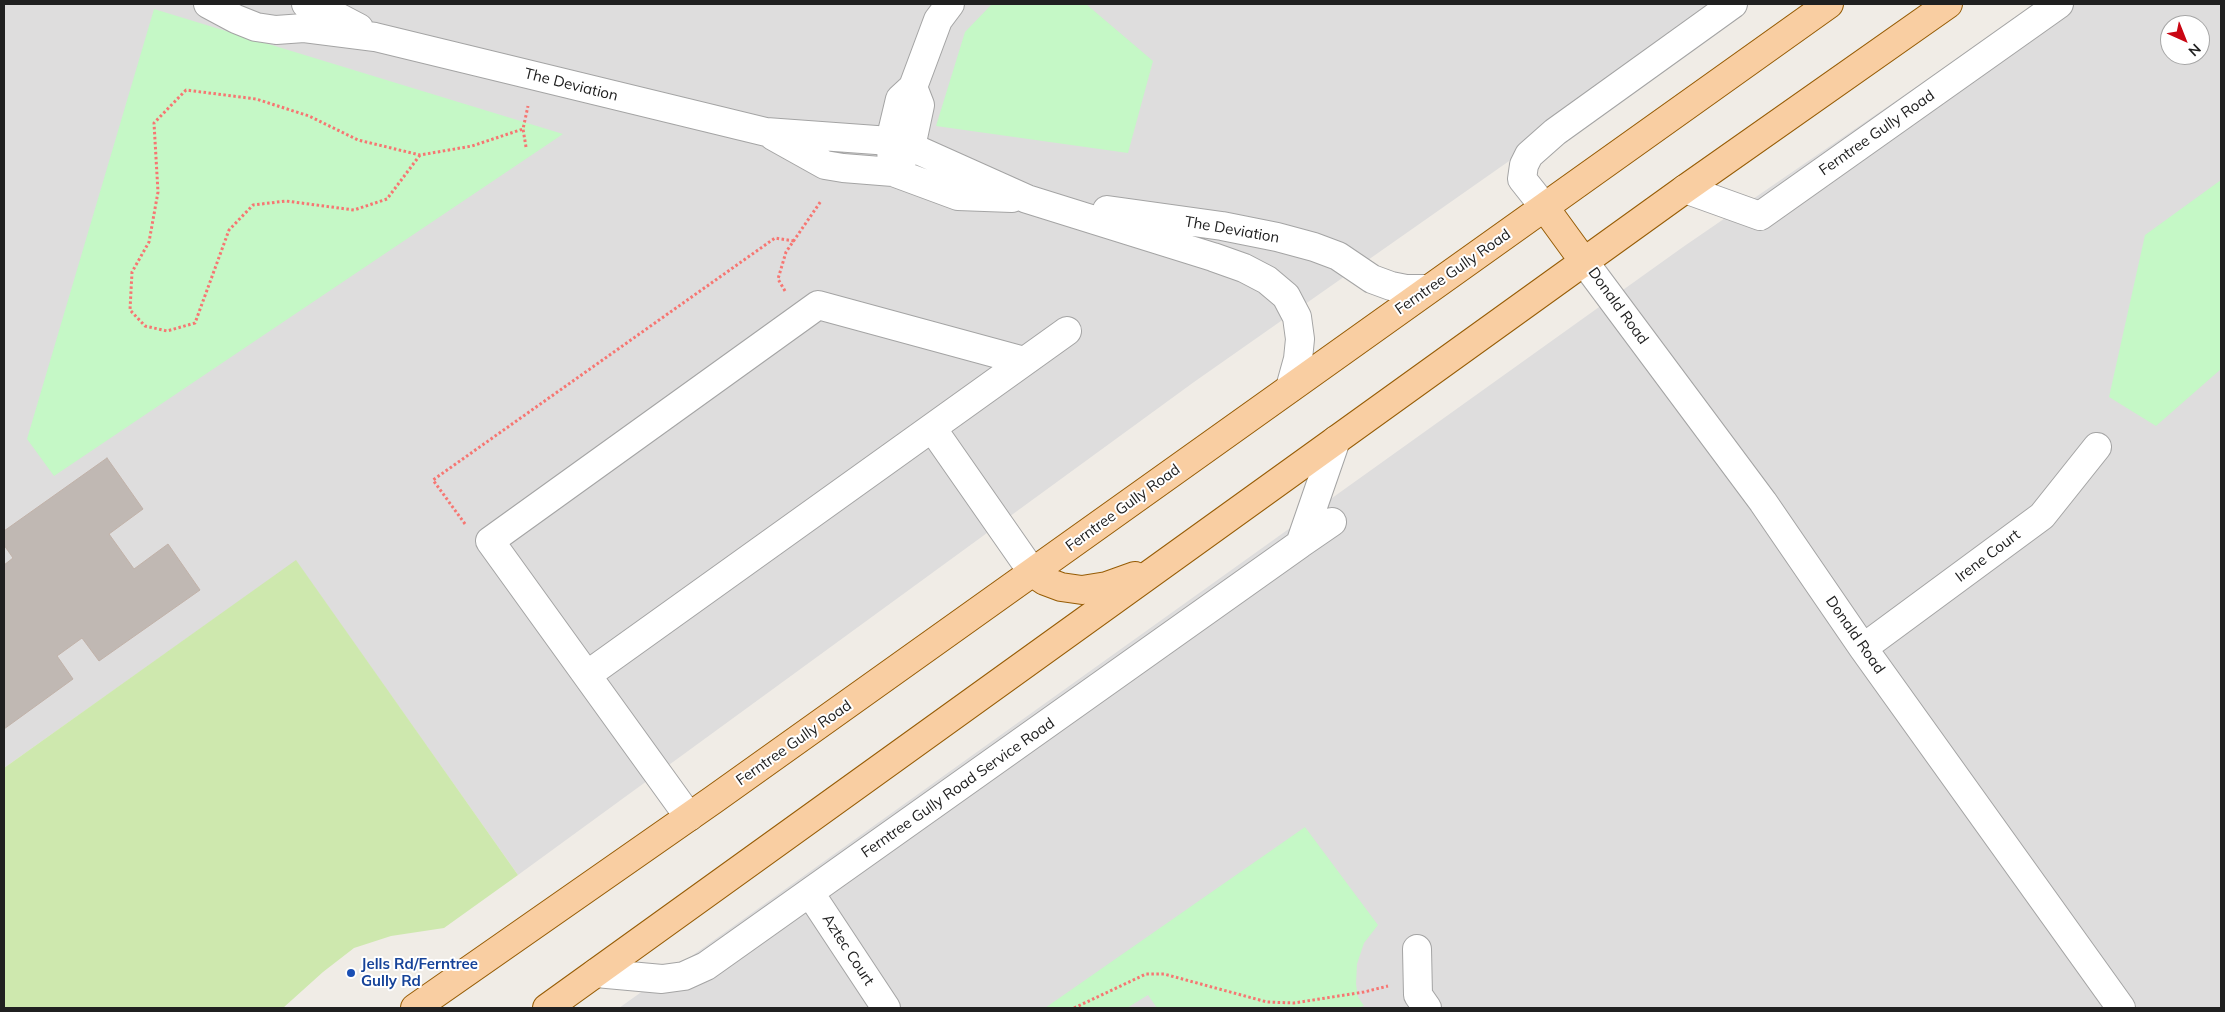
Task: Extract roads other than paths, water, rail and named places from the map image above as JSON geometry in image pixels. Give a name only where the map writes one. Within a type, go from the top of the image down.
[{"type":"main road","name":"Ferntree Gully Road","points":[[416,1008],[1033,573],[1427,289],[1545,208],[1829,4]]},
{"type":"main road","points":[[547,1008],[1336,440],[1586,263],[1685,189],[1948,4]]},
{"type":"main road","points":[[1545,208],[1586,263]]},
{"type":"main road","points":[[1033,573],[1062,587],[1082,590],[1107,586],[1160,567]]},
{"type":"street","name":"The Deviation","points":[[208,4],[256,27],[276,30],[304,28],[375,37],[766,132],[901,144],[1027,199],[1213,257],[1244,268],[1267,280],[1286,296],[1297,317],[1300,339],[1298,360],[1290,388]]},
{"type":"street","name":"The Deviation","points":[[306,4],[338,16],[375,37]]},
{"type":"street","points":[[893,172],[901,144],[900,99],[913,87],[938,20],[950,4]]},
{"type":"street","points":[[1545,208],[1522,178],[1524,165],[1529,155],[1555,132],[1733,4]]},
{"type":"street","name":"Ferntree Gully Road","points":[[1685,189],[1760,216],[2059,4]]},
{"type":"street","name":"The Deviation","points":[[766,132],[825,165],[893,172],[958,196],[1027,199],[1222,226],[1277,237],[1338,256],[1372,278],[1391,286],[1406,290],[1427,289]]},
{"type":"street","name":"Donald Road","points":[[1586,263],[1763,502],[1863,648],[2122,1008]]},
{"type":"street","points":[[689,817],[490,541],[818,305],[1024,361]]},
{"type":"street","points":[[587,675],[1067,331]]},
{"type":"street","points":[[932,428],[1033,573]]},
{"type":"street","points":[[1300,544],[1336,440]]},
{"type":"street","name":"Irene Court","points":[[1863,648],[2042,516],[2097,447]]},
{"type":"street","name":"Ferntree Gully Road Service Road","points":[[596,973],[662,979],[684,976],[706,966],[1332,522]]},
{"type":"street","name":"Aztec Court","points":[[810,893],[886,1008]]},
{"type":"street","points":[[1417,950],[1418,995],[1427,1008]]},
{"type":"place","name":"Jells Rd/Ferntree Gully Rd","points":[[351,973]]}]
